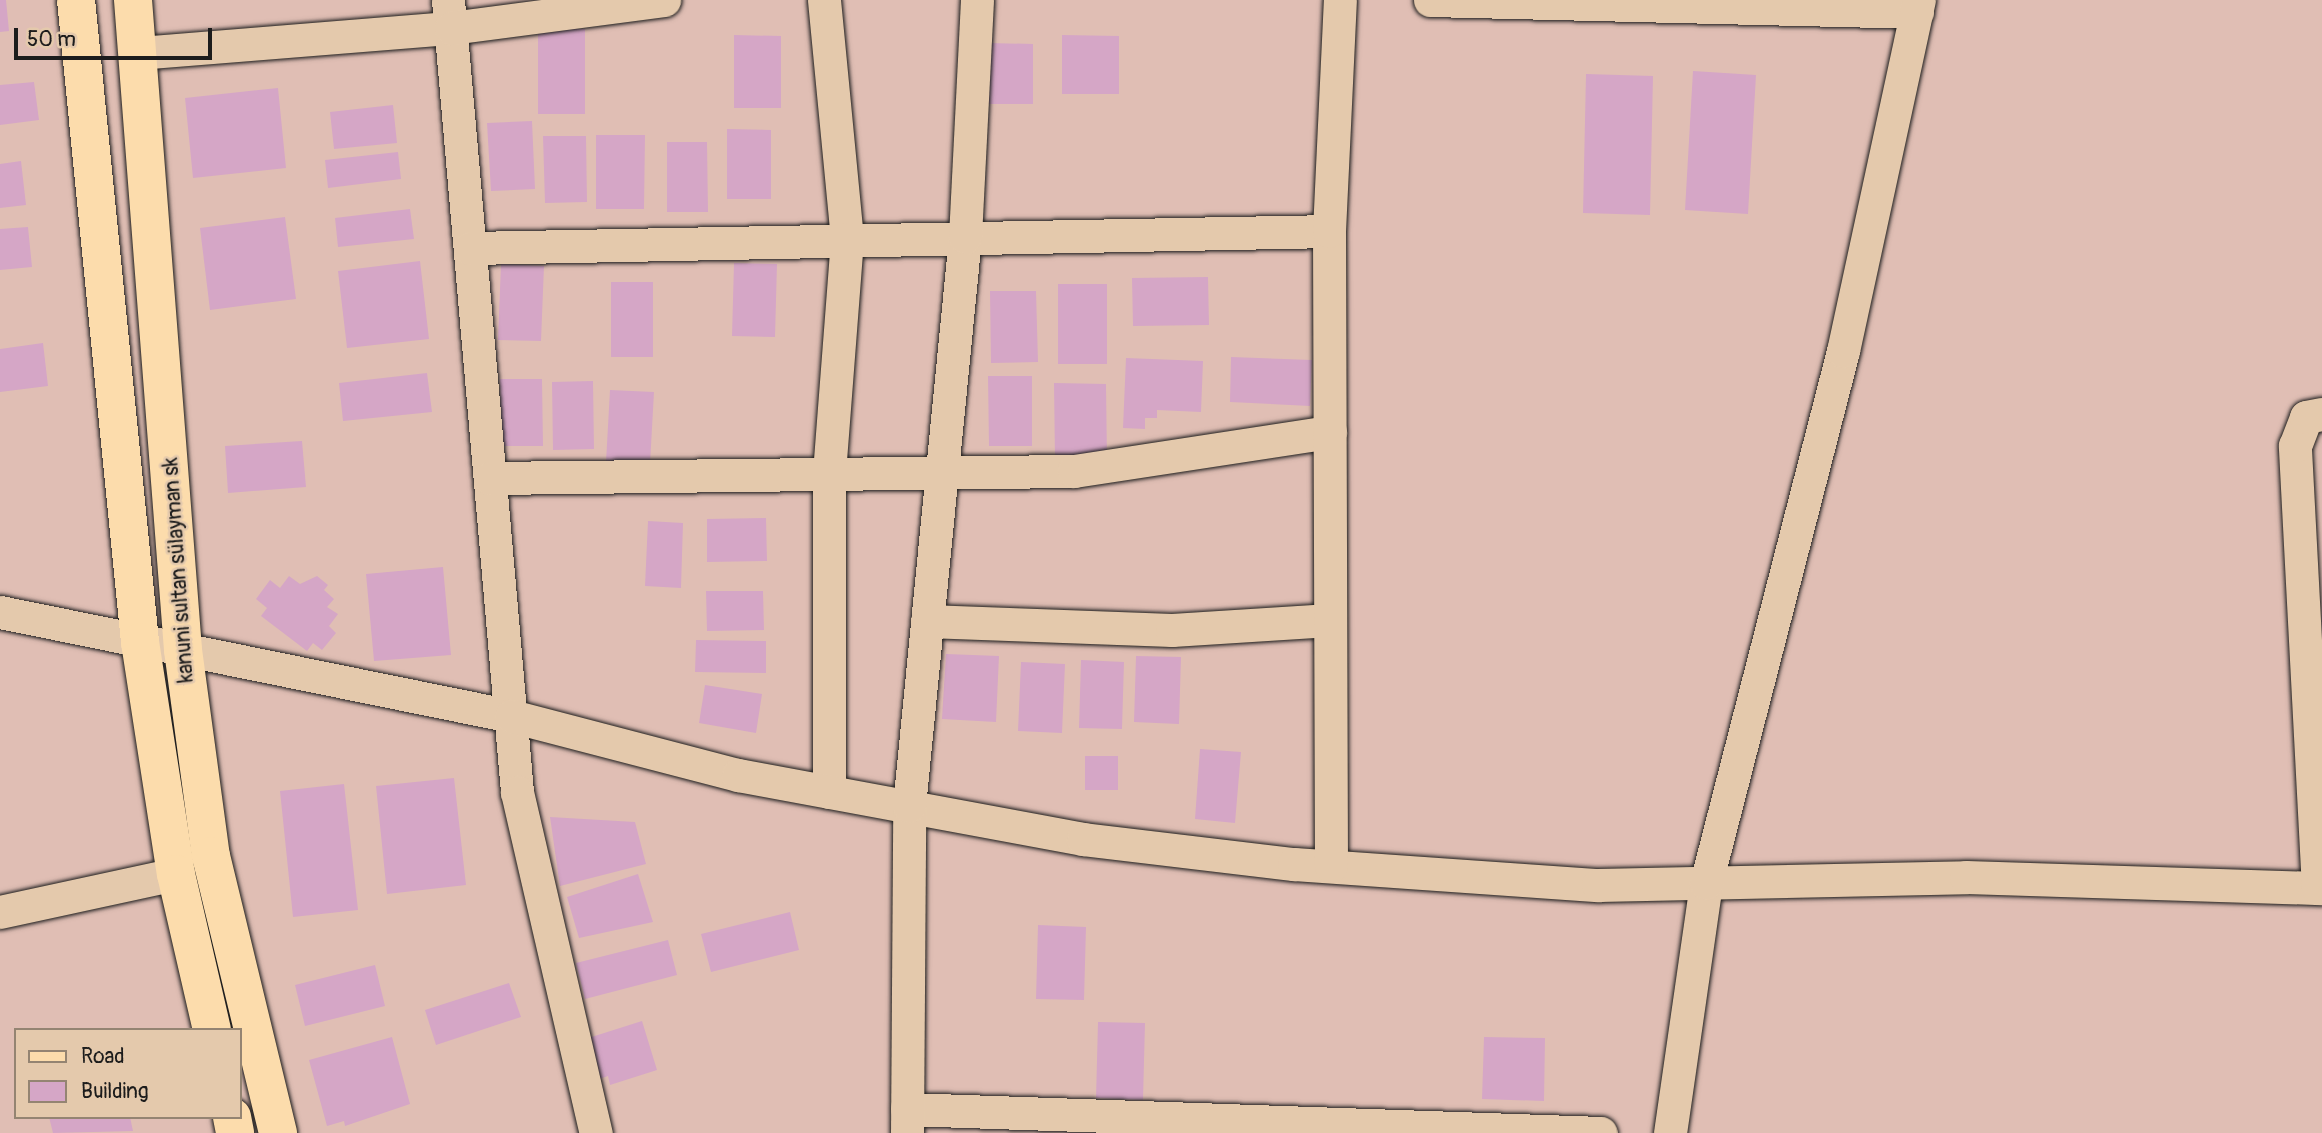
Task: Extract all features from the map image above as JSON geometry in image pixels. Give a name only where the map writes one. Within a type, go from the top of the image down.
[{"type":"main road","points":[[76,0],[140,642],[176,874],[212,1028]]},
{"type":"main road","name":"kanuni sultan sülayman sk","points":[[133,0],[183,650],[211,856],[278,1133]]},
{"type":"street","points":[[138,53],[449,14],[664,0]]},
{"type":"street","points":[[824,0],[847,239],[829,473],[829,792]]},
{"type":"street","points":[[977,0],[965,237],[909,806],[907,1121],[1601,1133]]},
{"type":"street","points":[[1331,866],[1329,231],[1340,0]]},
{"type":"street","points":[[1430,0],[1918,6],[1843,351],[1706,883],[1670,1133]]},
{"type":"street","points":[[449,14],[470,248],[477,382],[491,478],[517,792],[596,1133]]},
{"type":"street","points":[[470,248],[1329,231]]},
{"type":"street","points":[[0,612],[512,716],[829,792],[1083,839],[1331,866],[1598,885],[1966,877],[2320,888],[2295,446],[2306,417],[2322,414]]},
{"type":"street","points":[[491,478],[1074,471],[1330,432]]},
{"type":"street","points":[[927,621],[1172,630],[1330,620]]},
{"type":"street","points":[[0,912],[176,874]]},
{"type":"building","points":[[0,0],[6,0],[9,31],[0,32]]},
{"type":"building","points":[[538,28],[585,29],[585,114],[538,114]]},
{"type":"building","points":[[734,35],[781,36],[781,108],[734,108]]},
{"type":"building","points":[[1062,35],[1119,36],[1119,94],[1062,94]]},
{"type":"building","points":[[988,43],[1033,44],[1033,104],[988,104]]},
{"type":"building","points":[[1693,71],[1756,75],[1748,214],[1685,210]]},
{"type":"building","points":[[1586,74],[1653,76],[1650,215],[1583,213]]},
{"type":"building","points":[[34,82],[39,120],[0,125],[0,85]]},
{"type":"building","points":[[278,88],[286,168],[193,178],[185,98]]},
{"type":"building","points":[[393,105],[397,143],[334,149],[330,112]]},
{"type":"building","points":[[532,121],[535,189],[491,191],[487,123]]},
{"type":"building","points":[[727,129],[771,130],[771,199],[727,199]]},
{"type":"building","points":[[596,135],[645,135],[644,209],[596,209]]},
{"type":"building","points":[[543,136],[586,136],[587,202],[545,203]]},
{"type":"building","points":[[667,142],[707,142],[708,212],[667,212]]},
{"type":"building","points":[[398,152],[401,179],[328,188],[325,160]]},
{"type":"building","points":[[21,161],[26,205],[0,208],[0,164]]},
{"type":"building","points":[[410,209],[414,239],[338,247],[335,218]]},
{"type":"building","points":[[285,217],[296,299],[210,310],[200,228]]},
{"type":"building","points":[[28,227],[32,267],[0,270],[0,229]]},
{"type":"building","points":[[420,261],[429,339],[347,348],[338,271]]},
{"type":"building","points":[[734,263],[777,264],[775,337],[732,336]]},
{"type":"building","points":[[501,264],[544,266],[541,341],[498,340]]},
{"type":"building","points":[[1208,277],[1209,325],[1133,326],[1132,278]]},
{"type":"building","points":[[611,282],[653,282],[653,357],[611,357]]},
{"type":"building","points":[[1058,284],[1107,284],[1107,364],[1058,364]]},
{"type":"building","points":[[990,291],[1036,291],[1038,362],[991,363]]},
{"type":"building","points":[[43,343],[48,386],[0,392],[0,349]]},
{"type":"building","points":[[1231,357],[1312,360],[1310,406],[1230,402]]},
{"type":"building","points":[[1126,358],[1203,361],[1201,412],[1157,410],[1157,418],[1145,418],[1145,429],[1123,428]]},
{"type":"building","points":[[427,373],[432,412],[343,421],[339,383]]},
{"type":"building","points":[[988,376],[1032,376],[1032,446],[989,446]]},
{"type":"building","points":[[500,379],[542,379],[543,446],[501,446]]},
{"type":"building","points":[[593,381],[594,449],[553,450],[552,382]]},
{"type":"building","points":[[1054,383],[1106,384],[1107,460],[1055,460]]},
{"type":"building","points":[[610,390],[654,392],[650,464],[606,462]]},
{"type":"building","points":[[302,441],[306,487],[228,493],[225,446]]},
{"type":"building","points":[[766,518],[767,561],[707,562],[707,519]]},
{"type":"building","points":[[648,521],[683,523],[681,588],[645,586]]},
{"type":"building","points":[[443,567],[451,655],[374,661],[366,574]]},
{"type":"building","points":[[289,576],[300,584],[317,576],[328,585],[324,590],[334,599],[327,607],[338,614],[329,626],[336,633],[322,650],[313,643],[307,651],[261,616],[267,608],[256,599],[270,580],[280,588]]},
{"type":"building","points":[[706,591],[763,591],[764,630],[707,631]]},
{"type":"building","points":[[696,640],[766,641],[766,673],[695,672]]},
{"type":"building","points":[[946,654],[999,656],[996,722],[942,719]]},
{"type":"building","points":[[1136,656],[1181,657],[1179,724],[1134,722]]},
{"type":"building","points":[[1081,660],[1124,662],[1122,729],[1079,728]]},
{"type":"building","points":[[1021,662],[1065,664],[1062,733],[1018,731]]},
{"type":"building","points":[[705,685],[762,694],[756,733],[699,723]]},
{"type":"building","points":[[1200,749],[1241,752],[1235,823],[1195,819]]},
{"type":"building","points":[[1085,756],[1118,756],[1118,790],[1085,790]]},
{"type":"building","points":[[454,778],[466,885],[387,894],[376,786]]},
{"type":"building","points":[[344,784],[358,910],[293,917],[280,791]]},
{"type":"building","points":[[550,817],[635,822],[646,864],[560,886]]},
{"type":"building","points":[[638,874],[653,922],[579,938],[567,897]]},
{"type":"building","points":[[790,912],[799,950],[711,972],[701,934]]},
{"type":"building","points":[[1038,925],[1086,927],[1084,1000],[1036,999]]},
{"type":"building","points":[[668,940],[677,975],[585,999],[576,963]]},
{"type":"building","points":[[375,965],[385,1006],[305,1026],[295,985]]},
{"type":"building","points":[[509,983],[521,1017],[436,1045],[425,1010]]},
{"type":"building","points":[[642,1021],[657,1070],[610,1085],[608,1076],[591,1082],[579,1041]]},
{"type":"building","points":[[1098,1022],[1145,1023],[1143,1100],[1096,1098]]},
{"type":"building","points":[[392,1037],[410,1104],[345,1126],[344,1121],[327,1126],[309,1060]]},
{"type":"building","points":[[1484,1037],[1545,1038],[1544,1101],[1482,1099]]},
{"type":"building","points":[[50,1119],[130,1119],[133,1131],[53,1133]]}]
